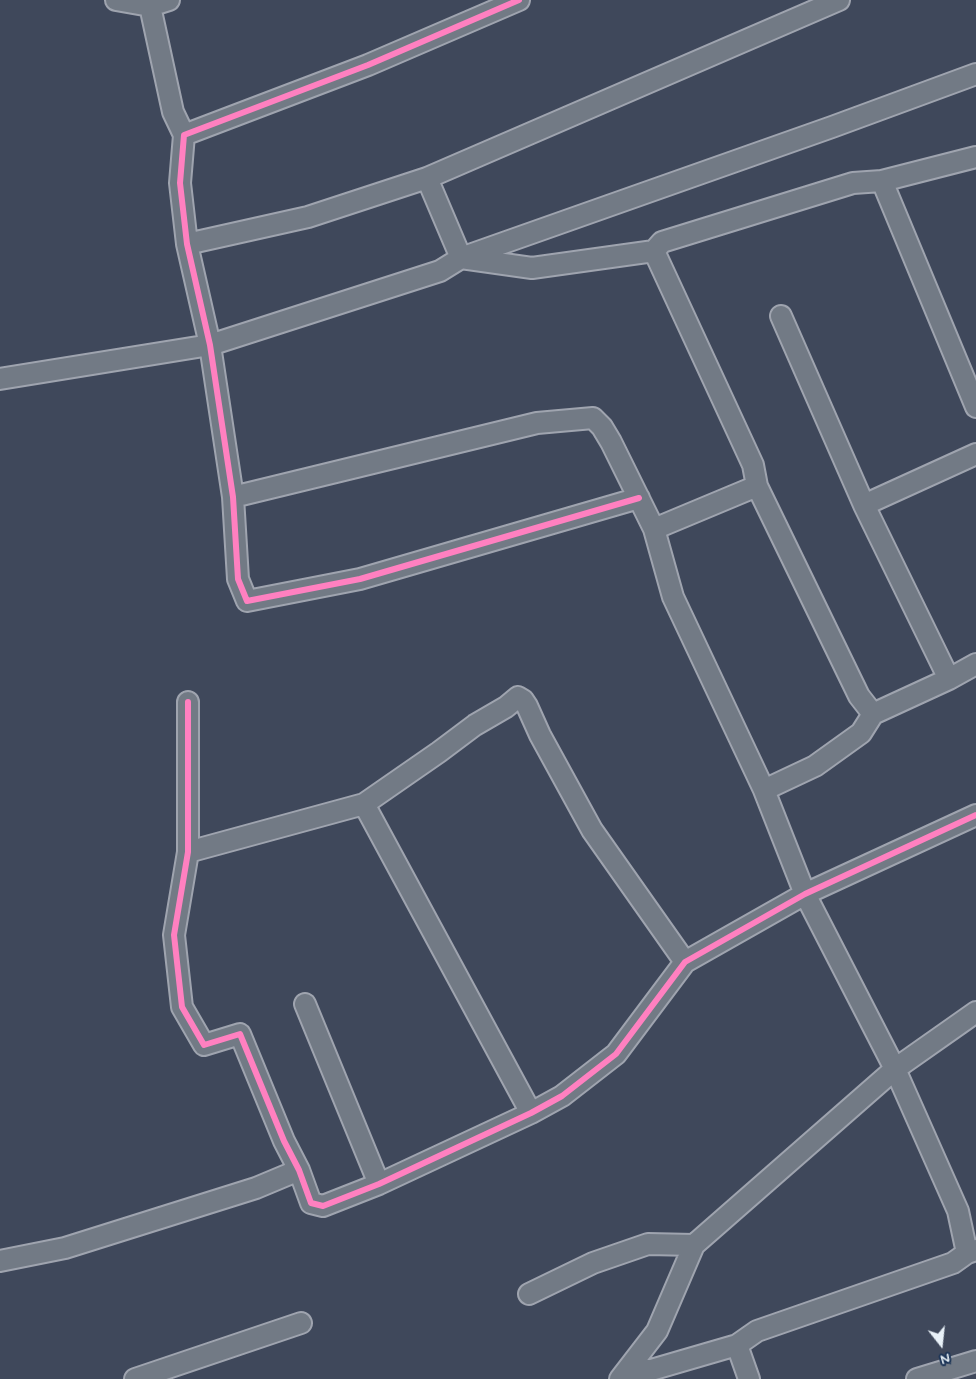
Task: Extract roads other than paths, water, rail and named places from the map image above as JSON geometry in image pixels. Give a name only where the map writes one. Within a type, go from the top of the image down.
[{"type":"street","points":[[116,0],[150,6],[169,0]]},
{"type":"street","points":[[184,135],[368,65],[519,0]]},
{"type":"street","points":[[187,244],[308,217],[427,178],[839,0]]},
{"type":"street","points":[[150,6],[173,112],[184,135],[180,183],[187,244],[210,345],[233,497],[238,579],[247,601],[360,579],[639,498]]},
{"type":"street","points":[[0,379],[210,345],[440,271],[461,258],[976,74]]},
{"type":"street","points":[[461,258],[532,268],[654,251],[662,242],[853,183],[882,181],[976,157]]},
{"type":"street","points":[[427,178],[461,258]]},
{"type":"street","points":[[882,181],[976,407]]},
{"type":"street","points":[[654,251],[753,465],[757,486],[859,696],[873,714]]},
{"type":"street","points":[[781,316],[864,505],[949,679]]},
{"type":"street","points":[[233,497],[537,423],[593,418],[602,427],[611,442],[654,529],[673,597],[764,790],[805,894],[895,1069],[958,1212],[972,1251],[953,1263],[757,1331],[737,1345],[651,1370],[625,1374]]},
{"type":"street","points":[[864,505],[976,454]]},
{"type":"street","points":[[654,529],[757,486]]},
{"type":"street","points":[[764,790],[815,766],[860,733],[873,714],[949,679],[976,664]]},
{"type":"street","points":[[188,852],[364,804],[439,752],[474,725],[506,707],[518,697],[527,706],[540,735],[592,830],[685,962]]},
{"type":"street","points":[[188,702],[188,852],[174,935],[182,1007],[204,1045],[240,1034],[284,1141],[299,1170],[311,1203],[323,1206],[379,1184],[531,1113],[562,1096],[616,1054],[685,962],[805,894],[976,815]]},
{"type":"street","points":[[364,804],[531,1113]]},
{"type":"street","points":[[305,1004],[379,1184]]},
{"type":"street","points":[[625,1374],[657,1331],[694,1245],[895,1069],[976,1012]]},
{"type":"street","points":[[0,1261],[74,1245],[256,1188],[299,1170]]},
{"type":"street","points":[[529,1294],[593,1263],[648,1244],[694,1245]]},
{"type":"street","points":[[135,1379],[301,1323]]},
{"type":"street","points":[[737,1345],[749,1379]]},
{"type":"street","points":[[917,1379],[976,1361]]}]
